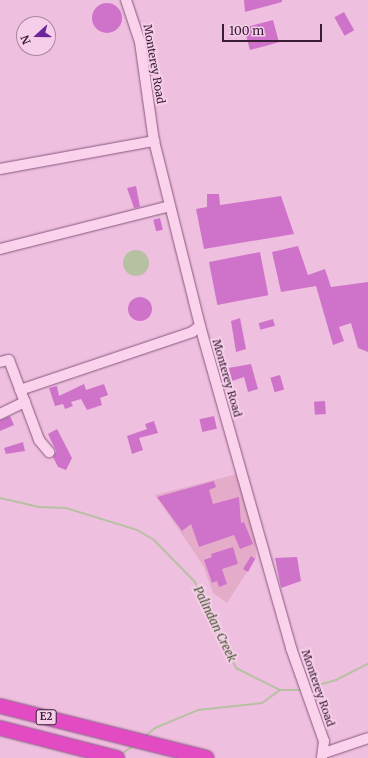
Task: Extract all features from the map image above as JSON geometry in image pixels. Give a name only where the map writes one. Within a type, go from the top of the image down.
[{"type":"highway","name":"E2","points":[[0,706],[207,758]]},
{"type":"highway","name":"E2","points":[[0,728],[117,758]]},
{"type":"street","name":"Monterey Road","points":[[126,0],[140,42],[154,141],[200,326],[268,568],[324,741],[323,756]]},
{"type":"street","points":[[0,169],[154,141]]},
{"type":"street","points":[[0,249],[170,206]]},
{"type":"street","points":[[20,390],[192,332],[200,326]]},
{"type":"street","points":[[0,362],[9,360],[39,440],[49,452]]},
{"type":"street","points":[[0,414],[25,402]]},
{"type":"street","points":[[323,756],[368,738]]},
{"type":"shaded area","points":[[136,250],[145,254],[149,263],[145,272],[136,276],[127,272],[123,263],[127,254]]},
{"type":"shaded area","points":[[237,474],[255,534],[256,558],[227,603],[213,593],[203,565],[155,495]]},
{"type":"building","points":[[244,0],[282,0],[282,2],[245,12]]},
{"type":"building","points":[[107,3],[118,7],[122,18],[118,29],[107,33],[96,29],[92,18],[96,7]]},
{"type":"building","points":[[344,12],[354,30],[345,36],[334,17]]},
{"type":"building","points":[[273,20],[279,42],[250,50],[244,28]]},
{"type":"building","points":[[136,186],[140,207],[134,208],[127,188]]},
{"type":"building","points":[[207,194],[219,194],[220,205],[281,196],[294,234],[204,249],[196,209],[207,207]]},
{"type":"building","points":[[160,218],[163,230],[156,231],[153,220]]},
{"type":"building","points":[[298,246],[308,275],[325,269],[331,287],[368,282],[368,352],[358,348],[351,323],[339,327],[344,341],[333,345],[316,286],[281,292],[272,252]]},
{"type":"building","points":[[260,252],[268,295],[217,305],[209,262]]},
{"type":"building","points":[[140,297],[145,298],[151,304],[151,314],[145,320],[140,321],[135,320],[129,314],[128,309],[129,304],[135,298]]},
{"type":"building","points":[[240,318],[246,349],[236,352],[231,321]]},
{"type":"building","points":[[273,319],[275,326],[261,330],[259,323]]},
{"type":"building","points":[[251,364],[258,389],[248,392],[244,377],[232,381],[228,368]]},
{"type":"building","points":[[280,375],[284,389],[275,392],[270,378]]},
{"type":"building","points":[[84,384],[86,390],[104,384],[108,395],[100,398],[102,405],[87,410],[81,399],[71,402],[73,406],[65,409],[63,404],[55,406],[49,388],[57,386],[59,396]]},
{"type":"building","points":[[325,401],[326,414],[315,415],[314,402]]},
{"type":"building","points":[[10,416],[14,425],[0,431],[0,420]]},
{"type":"building","points":[[214,416],[217,429],[202,432],[199,419]]},
{"type":"building","points":[[154,421],[158,433],[139,438],[143,450],[132,454],[127,436],[147,429],[145,424]]},
{"type":"building","points":[[57,429],[72,458],[66,470],[58,467],[53,457],[56,451],[48,434]]},
{"type":"building","points":[[23,442],[25,451],[6,454],[4,448]]},
{"type":"building","points":[[214,481],[216,487],[209,490],[213,504],[239,497],[241,523],[244,522],[253,544],[240,549],[234,535],[199,547],[191,524],[182,531],[157,497]]},
{"type":"building","points":[[233,547],[238,564],[222,569],[227,584],[219,587],[217,581],[212,583],[204,560],[212,557],[211,554]]},
{"type":"building","points":[[251,556],[255,559],[248,572],[243,569]]},
{"type":"building","points":[[297,557],[301,581],[281,588],[275,558]]},
{"type":"waterway","name":"Palindan Creek","points":[[0,498],[39,507],[66,508],[137,530],[154,540],[195,582],[236,668],[280,690],[302,690]]},
{"type":"waterway","points":[[308,688],[336,680],[368,664]]},
{"type":"waterway","points":[[144,737],[155,728],[198,710],[262,703],[280,690]]},
{"type":"waterway","points":[[120,755],[133,746]]}]
